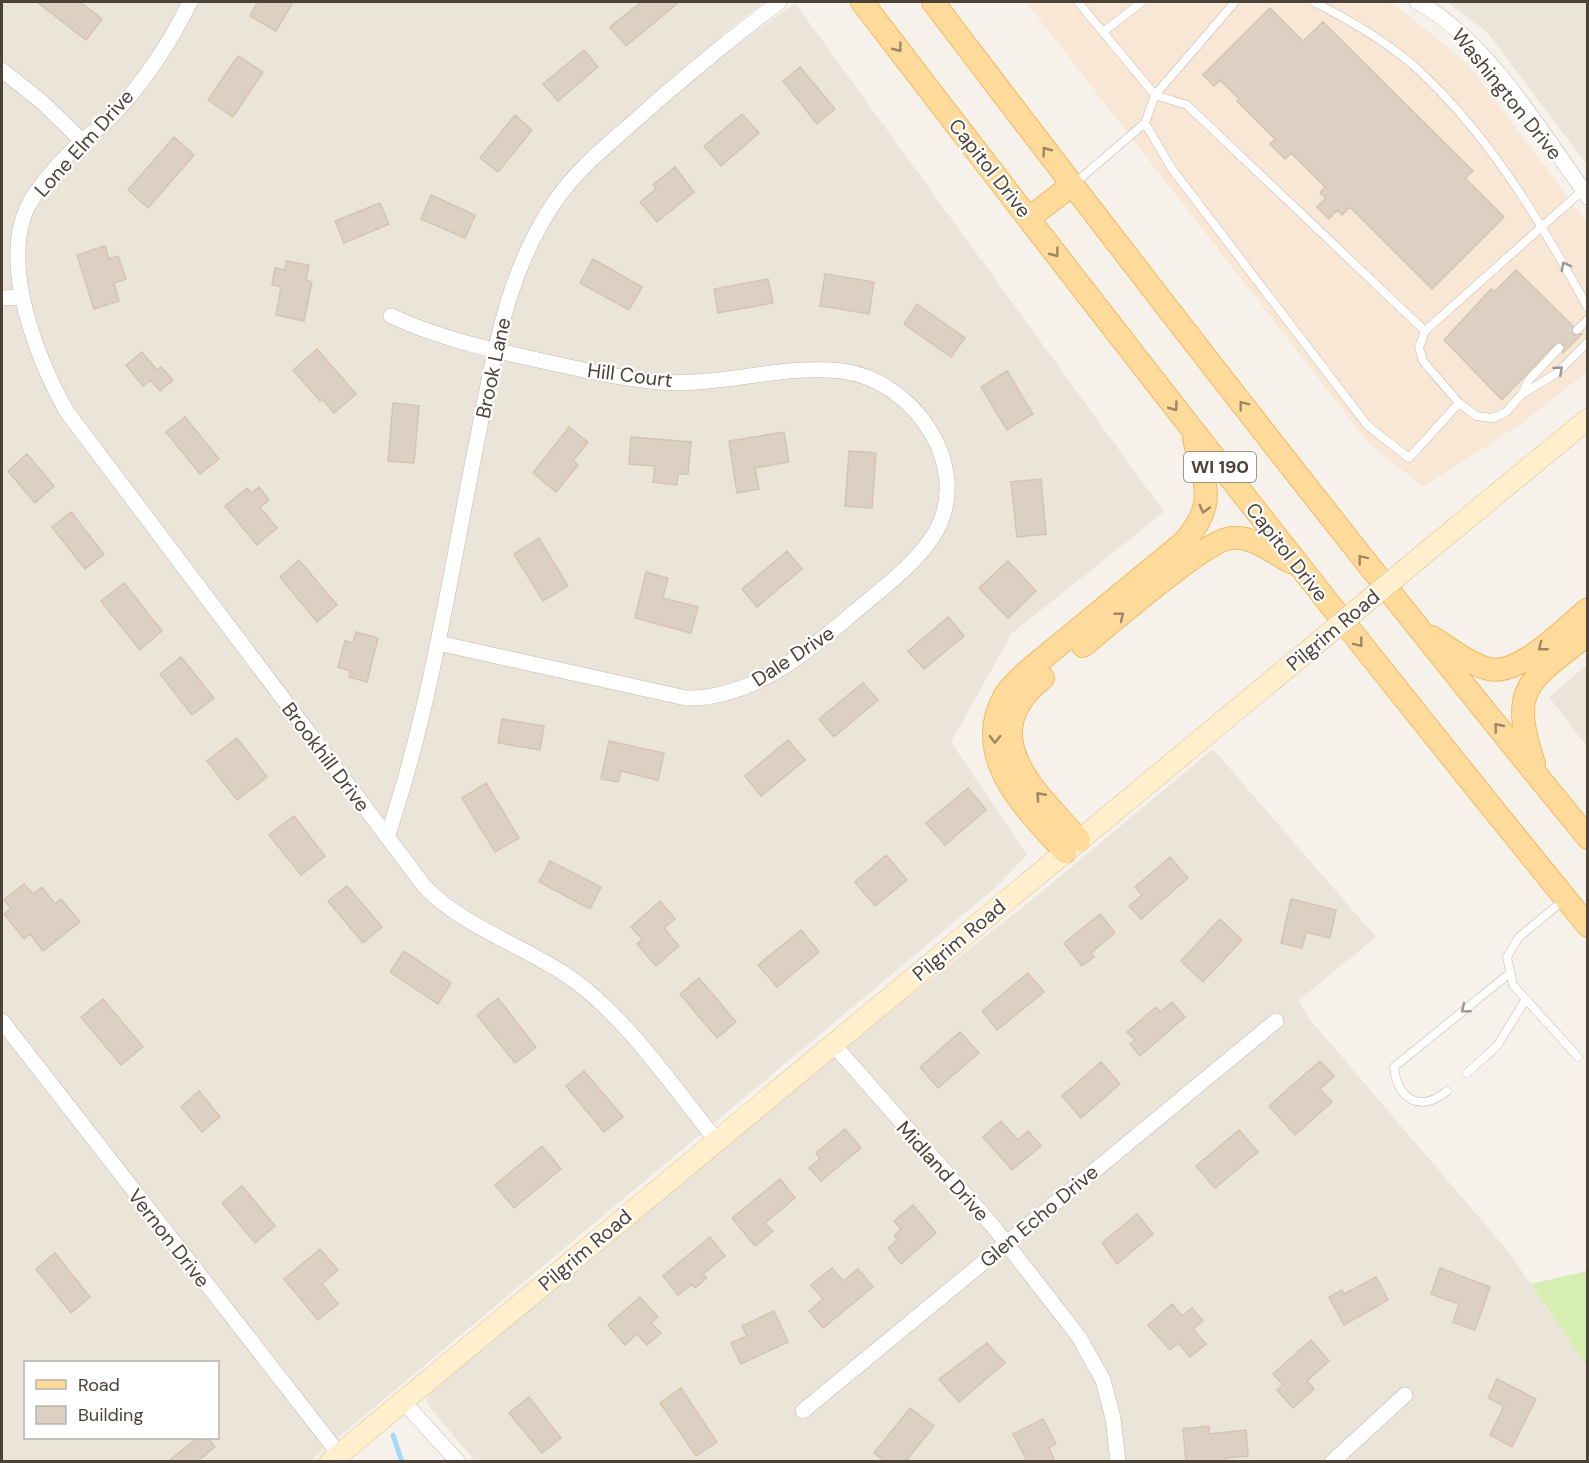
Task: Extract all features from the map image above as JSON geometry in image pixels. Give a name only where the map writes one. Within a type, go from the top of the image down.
[{"type":"main road","name":"Capitol Drive","points":[[862,2],[1192,432],[1587,926]]},
{"type":"main road","name":"WI 190","points":[[933,2],[1072,185],[1417,628],[1587,838]]},
{"type":"main road","points":[[1029,218],[1072,185]]},
{"type":"main road","name":"Pilgrim Road","points":[[335,1458],[1587,419]]},
{"type":"main road","points":[[1072,846],[1029,813],[1001,770],[993,740],[997,713],[1005,695],[1025,673],[1184,542],[1197,528],[1206,508],[1206,488],[1192,432]]},
{"type":"main road","points":[[1072,846],[1026,781],[1013,756],[1012,723],[1025,694],[1184,565],[1218,541],[1242,538],[1299,567]]},
{"type":"main road","points":[[1417,628],[1479,666],[1498,670],[1526,660],[1587,609]]},
{"type":"main road","points":[[1538,777],[1521,722],[1522,704],[1528,688],[1541,673],[1587,634]]},
{"type":"street","name":"Lone Elm Drive","points":[[21,297],[16,257],[19,231],[26,209],[40,189],[82,141],[110,118],[151,68],[190,2]]},
{"type":"street","name":"Brook Lane","points":[[387,837],[401,796],[438,643],[496,350],[514,280],[526,250],[555,200],[578,171],[649,108],[779,2]]},
{"type":"street","name":"Washington Drive","points":[[1417,2],[1440,14],[1468,38],[1519,101],[1585,194]]},
{"type":"street","points":[[2,70],[42,102],[82,141]]},
{"type":"street","points":[[2,298],[21,297]]},
{"type":"street","name":"Brookhill Drive","points":[[21,297],[40,358],[67,412],[419,881],[440,903],[470,923],[574,980],[600,1001],[717,1141]]},
{"type":"street","name":"Hill Court","points":[[391,316],[440,338],[602,374],[661,382],[735,380],[810,370],[844,371],[873,381]]},
{"type":"street","name":"Dale Drive","points":[[438,643],[686,698],[715,697],[740,690],[789,664],[839,625],[911,561],[934,533],[945,507],[946,473],[927,425],[895,392],[873,381]]},
{"type":"street","name":"Vernon Drive","points":[[2,1021],[335,1458]]},
{"type":"street","name":"Glen Echo Drive","points":[[803,1411],[1276,1021]]},
{"type":"street","name":"Midland Drive","points":[[833,1044],[1044,1290],[1093,1360],[1109,1399],[1118,1461]]},
{"type":"street","points":[[1332,1461],[1405,1395]]},
{"type":"street","points":[[403,1401],[458,1461]]},
{"type":"lane","points":[[1078,2],[1155,95],[1187,105],[1425,331]]},
{"type":"lane","points":[[1103,33],[1142,2]]},
{"type":"lane","points":[[1072,185],[1145,123],[1155,95],[1235,2]]},
{"type":"lane","points":[[1314,2],[1362,27],[1430,80],[1487,148],[1542,224],[1587,308]]},
{"type":"lane","points":[[1145,123],[1172,169],[1367,424],[1410,458],[1459,404]]},
{"type":"lane","points":[[1558,348],[1528,381],[1522,394],[1506,412],[1493,418],[1476,417],[1459,404],[1423,361],[1419,347],[1425,331],[1542,224],[1585,194]]},
{"type":"lane","points":[[1577,330],[1587,319]]},
{"type":"lane","points":[[1522,394],[1557,373],[1587,342]]},
{"type":"lane","points":[[1566,899],[1519,937],[1507,957],[1513,985],[1578,1057]]},
{"type":"lane","points":[[1447,1090],[1436,1099],[1424,1103],[1406,1098],[1396,1083],[1394,1067],[1510,973]]},
{"type":"lane","points":[[1467,1073],[1497,1046],[1526,999]]},
{"type":"shaded area","points":[[2,2],[764,2],[722,35],[732,49],[795,3],[1164,512],[1012,633],[951,742],[1027,855],[996,887],[310,1461],[2,1462]]},
{"type":"shaded area","points":[[1026,2],[1386,2],[1398,7],[1468,64],[1587,223],[1587,372],[1521,424],[1423,487],[1370,445]]},
{"type":"shaded area","points":[[1447,2],[1587,2],[1587,165],[1488,33]]},
{"type":"shaded area","points":[[1587,665],[1587,747],[1549,697]]},
{"type":"shaded area","points":[[1213,749],[1376,937],[1299,1000],[1307,1016],[1508,1251],[1587,1367],[1587,1461],[475,1461],[427,1404],[427,1397],[433,1388],[884,1016],[1034,898]]},
{"type":"green space","points":[[1588,1271],[1587,1367],[1531,1284]]},
{"type":"building","points":[[37,2],[80,2],[102,19],[86,40]]},
{"type":"building","points":[[258,2],[293,2],[276,31],[250,16]]},
{"type":"building","points":[[641,2],[679,2],[626,46],[610,27]]},
{"type":"building","points":[[1270,8],[1303,41],[1323,22],[1473,171],[1465,178],[1504,217],[1432,289],[1350,207],[1342,215],[1337,210],[1329,219],[1317,207],[1326,198],[1320,193],[1325,187],[1291,153],[1285,159],[1270,144],[1275,139],[1237,101],[1239,99],[1220,80],[1214,86],[1203,75]]},
{"type":"building","points":[[584,50],[598,67],[558,101],[543,84]]},
{"type":"building","points":[[238,56],[263,72],[233,117],[208,100]]},
{"type":"building","points":[[800,67],[835,109],[817,124],[783,81]]},
{"type":"building","points":[[742,114],[759,133],[721,166],[704,146]]},
{"type":"building","points":[[515,115],[532,130],[498,172],[480,158]]},
{"type":"building","points":[[174,137],[194,155],[148,208],[128,190]]},
{"type":"building","points":[[675,167],[694,192],[657,222],[640,202],[656,189],[653,185]]},
{"type":"building","points":[[431,195],[475,215],[465,238],[421,219]]},
{"type":"building","points":[[380,203],[389,224],[344,243],[335,221]]},
{"type":"building","points":[[105,246],[109,259],[118,256],[126,279],[114,283],[119,301],[94,309],[77,255]]},
{"type":"building","points":[[593,259],[642,287],[629,310],[580,283]]},
{"type":"building","points":[[286,261],[309,265],[306,280],[312,282],[304,321],[276,315],[281,287],[272,285],[275,268],[285,270]]},
{"type":"building","points":[[1516,270],[1573,326],[1573,335],[1582,334],[1563,353],[1563,344],[1555,344],[1502,400],[1444,340],[1491,289],[1494,292]]},
{"type":"building","points":[[825,274],[874,282],[869,314],[820,306]]},
{"type":"building","points":[[768,279],[773,303],[718,313],[714,289]]},
{"type":"building","points":[[917,304],[965,338],[951,357],[904,324]]},
{"type":"building","points":[[317,349],[356,394],[334,413],[322,399],[320,401],[293,370]]},
{"type":"building","points":[[142,352],[157,370],[161,367],[173,380],[160,391],[150,380],[143,386],[126,365]]},
{"type":"building","points":[[1007,371],[1033,414],[1007,430],[981,387]]},
{"type":"building","points":[[393,403],[419,406],[414,463],[388,461]]},
{"type":"building","points":[[185,417],[219,459],[200,474],[166,432]]},
{"type":"building","points":[[569,427],[588,442],[573,461],[578,465],[556,492],[533,473]]},
{"type":"building","points":[[784,432],[789,462],[755,468],[759,489],[737,493],[729,441]]},
{"type":"building","points":[[631,437],[691,442],[688,474],[678,474],[677,485],[653,482],[655,466],[629,464]]},
{"type":"building","points":[[849,451],[876,453],[872,508],[845,506]]},
{"type":"building","points":[[27,454],[54,486],[35,503],[8,471]]},
{"type":"building","points":[[1041,479],[1046,534],[1017,537],[1011,482]]},
{"type":"building","points":[[259,487],[269,500],[260,507],[277,528],[257,545],[225,506],[247,488],[252,493]]},
{"type":"building","points":[[71,512],[104,554],[85,569],[52,527]]},
{"type":"building","points":[[539,538],[568,586],[543,601],[514,554]]},
{"type":"building","points":[[787,551],[802,569],[757,607],[742,589]]},
{"type":"building","points":[[299,560],[337,605],[317,622],[280,577]]},
{"type":"building","points":[[1008,561],[1036,591],[1008,618],[979,588]]},
{"type":"building","points":[[646,572],[668,578],[663,598],[698,607],[691,633],[635,618]]},
{"type":"building","points":[[124,583],[162,631],[140,650],[101,601]]},
{"type":"building","points":[[948,617],[964,636],[924,669],[908,651]]},
{"type":"building","points":[[356,632],[378,638],[367,682],[349,677],[350,671],[338,667],[345,641],[353,643]]},
{"type":"building","points":[[181,657],[214,698],[192,715],[160,674]]},
{"type":"building","points":[[863,683],[878,700],[834,737],[819,719]]},
{"type":"building","points":[[502,719],[544,726],[540,750],[498,743]]},
{"type":"building","points":[[237,738],[267,777],[237,800],[207,761]]},
{"type":"building","points":[[788,740],[805,760],[761,796],[745,776]]},
{"type":"building","points":[[609,741],[664,753],[658,780],[621,771],[618,782],[601,779]]},
{"type":"building","points":[[486,783],[519,838],[495,852],[462,798]]},
{"type":"building","points":[[968,788],[986,810],[945,845],[926,823]]},
{"type":"building","points":[[294,816],[325,856],[301,875],[269,835]]},
{"type":"building","points":[[886,855],[907,880],[875,906],[855,882]]},
{"type":"building","points":[[1170,857],[1188,878],[1141,919],[1129,906],[1142,895],[1135,887]]},
{"type":"building","points":[[550,861],[601,887],[590,909],[539,882]]},
{"type":"building","points":[[24,884],[33,894],[42,887],[55,904],[61,899],[80,922],[43,951],[30,934],[24,939],[4,914],[11,908],[4,900]]},
{"type":"building","points":[[347,886],[382,927],[363,943],[328,901]]},
{"type":"building","points":[[1291,899],[1336,910],[1330,938],[1306,932],[1302,948],[1281,943]]},
{"type":"building","points":[[660,901],[675,919],[664,928],[679,946],[656,966],[637,944],[642,939],[631,927]]},
{"type":"building","points":[[1100,914],[1115,933],[1091,953],[1094,957],[1082,966],[1064,943]]},
{"type":"building","points":[[1220,919],[1242,940],[1203,982],[1181,961]]},
{"type":"building","points":[[801,930],[819,952],[777,987],[758,965]]},
{"type":"building","points":[[404,951],[451,983],[438,1004],[390,972]]},
{"type":"building","points":[[1028,973],[1044,992],[997,1030],[982,1011]]},
{"type":"building","points":[[699,978],[736,1022],[717,1038],[680,994]]},
{"type":"building","points":[[498,998],[536,1047],[515,1063],[477,1015]]},
{"type":"building","points":[[103,999],[143,1047],[121,1065],[81,1017]]},
{"type":"building","points":[[1172,1002],[1185,1017],[1140,1056],[1130,1044],[1135,1040],[1127,1032],[1156,1007],[1160,1012]]},
{"type":"building","points":[[960,1032],[979,1053],[938,1088],[920,1067]]},
{"type":"building","points":[[1320,1061],[1334,1076],[1320,1089],[1332,1102],[1295,1135],[1269,1106]]},
{"type":"building","points":[[1101,1062],[1120,1084],[1081,1118],[1062,1096]]},
{"type":"building","points":[[584,1071],[623,1117],[604,1132],[566,1086]]},
{"type":"building","points":[[199,1091],[220,1117],[202,1132],[181,1107]]},
{"type":"building","points":[[1001,1121],[1018,1140],[1028,1131],[1041,1146],[1012,1170],[983,1137]]},
{"type":"building","points":[[845,1129],[861,1148],[821,1181],[809,1168],[820,1158],[816,1153]]},
{"type":"building","points":[[1239,1130],[1258,1152],[1215,1188],[1196,1166]]},
{"type":"building","points":[[542,1146],[561,1169],[514,1208],[495,1185]]},
{"type":"building","points":[[780,1179],[795,1198],[765,1223],[773,1231],[755,1246],[732,1218]]},
{"type":"building","points":[[242,1186],[275,1226],[255,1243],[222,1203]]},
{"type":"building","points":[[913,1205],[936,1233],[901,1264],[888,1248],[897,1240],[894,1236],[901,1229],[894,1221]]},
{"type":"building","points":[[1137,1214],[1153,1234],[1117,1264],[1102,1243]]},
{"type":"building","points":[[710,1237],[725,1256],[703,1274],[707,1278],[695,1288],[692,1284],[678,1295],[663,1276]]},
{"type":"building","points":[[320,1249],[338,1270],[322,1284],[338,1304],[318,1320],[284,1279]]},
{"type":"building","points":[[55,1253],[90,1297],[71,1313],[36,1269]]},
{"type":"building","points":[[832,1268],[843,1281],[858,1269],[873,1287],[823,1328],[809,1311],[823,1299],[811,1285]]},
{"type":"building","points":[[1440,1268],[1490,1287],[1475,1330],[1453,1322],[1459,1304],[1431,1294]]},
{"type":"building","points":[[1376,1277],[1388,1300],[1344,1325],[1329,1297],[1342,1290],[1344,1294]]},
{"type":"building","points":[[640,1297],[658,1317],[651,1323],[661,1333],[647,1345],[637,1334],[625,1345],[608,1325]]},
{"type":"building","points":[[1172,1304],[1182,1316],[1192,1308],[1203,1321],[1193,1329],[1206,1344],[1190,1357],[1178,1343],[1170,1350],[1148,1325]]},
{"type":"building","points":[[774,1311],[788,1342],[741,1364],[731,1343],[747,1336],[742,1326]]},
{"type":"building","points":[[1311,1340],[1329,1361],[1307,1381],[1314,1389],[1293,1408],[1277,1390],[1283,1385],[1273,1374]]},
{"type":"building","points":[[987,1343],[1005,1363],[959,1402],[939,1379]]},
{"type":"building","points":[[1497,1379],[1536,1399],[1512,1447],[1490,1435],[1504,1406],[1488,1398]]},
{"type":"building","points":[[681,1388],[717,1442],[696,1456],[660,1403]]},
{"type":"building","points":[[529,1397],[561,1438],[542,1453],[509,1413]]},
{"type":"building","points":[[910,1408],[934,1426],[906,1461],[885,1461],[874,1453]]},
{"type":"building","points":[[1043,1419],[1056,1444],[1049,1448],[1055,1461],[1027,1461],[1013,1434]]},
{"type":"building","points":[[1209,1426],[1209,1434],[1246,1430],[1248,1456],[1226,1458],[1226,1461],[1186,1461],[1183,1429]]},
{"type":"building","points":[[196,1439],[209,1439],[215,1447],[198,1461],[169,1461]]},
{"type":"waterway","points":[[393,1435],[402,1462]]}]
